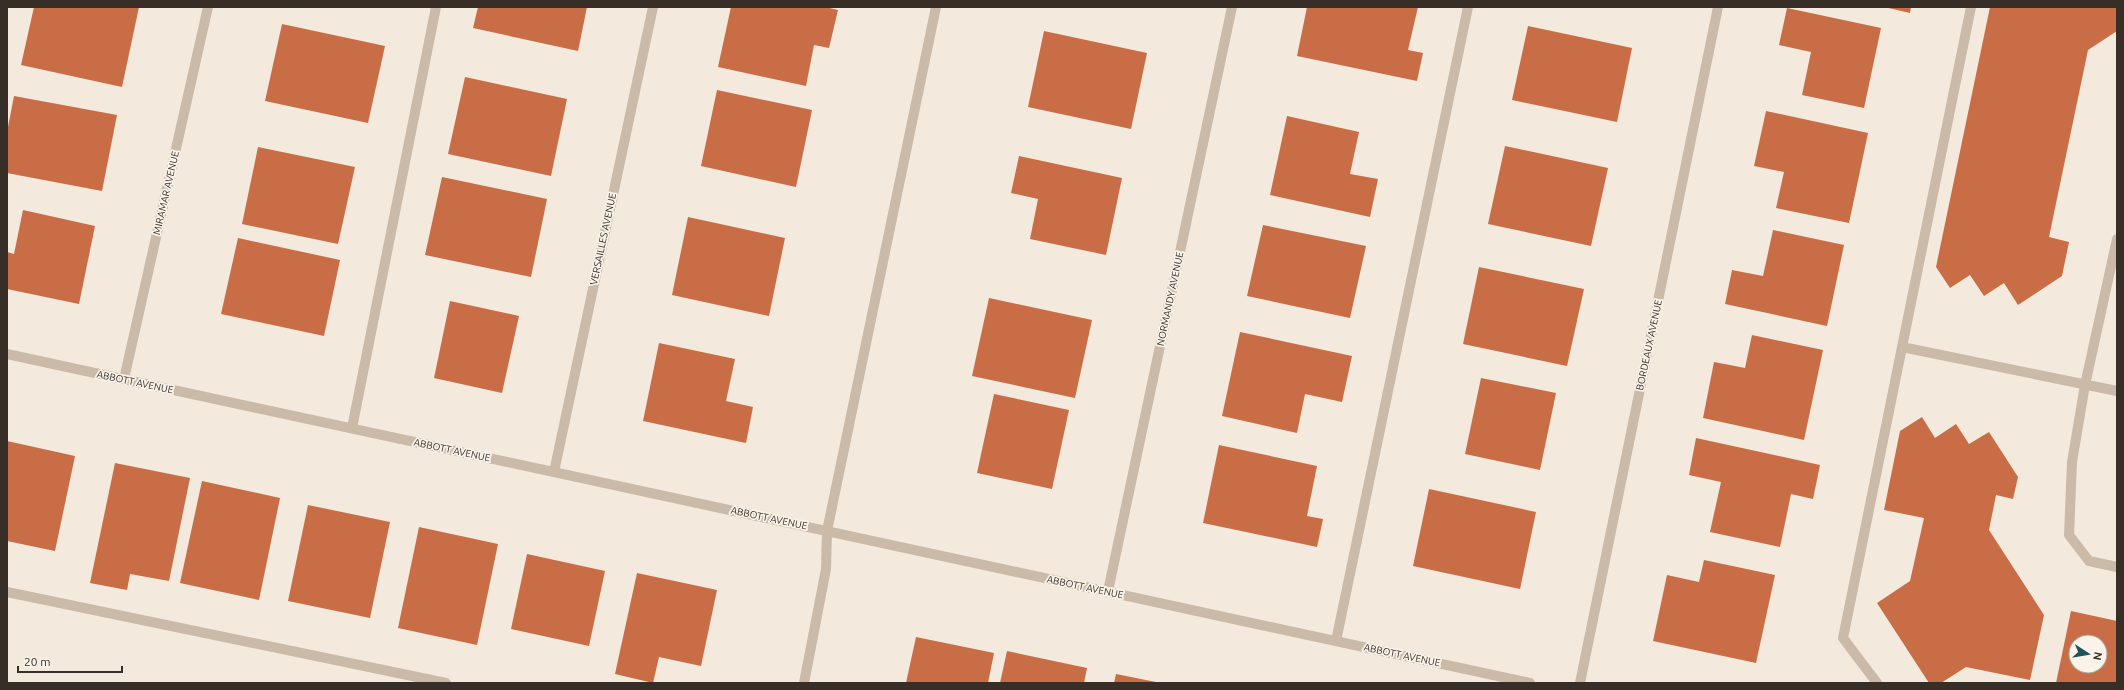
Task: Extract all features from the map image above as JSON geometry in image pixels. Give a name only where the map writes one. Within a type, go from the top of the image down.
[{"type":"street","name":"MIRAMAR AVENUE","points":[[124,379],[208,7]]},
{"type":"street","points":[[352,428],[436,7]]},
{"type":"street","name":"VERSAILLES AVENUE","points":[[554,472],[653,7]]},
{"type":"street","points":[[804,683],[826,569],[828,531],[936,7]]},
{"type":"street","name":"NORMANDY AVENUE","points":[[1108,592],[1232,7]]},
{"type":"street","points":[[1336,641],[1468,7]]},
{"type":"street","name":"BORDEAUX AVENUE","points":[[1580,683],[1718,7]]},
{"type":"street","points":[[1877,683],[1843,638],[1971,7]]},
{"type":"street","points":[[2117,239],[2086,384],[2072,462],[2069,535],[2089,561],[2117,567]]},
{"type":"street","points":[[1902,347],[2117,391]]},
{"type":"street","name":"ABBOTT AVENUE","points":[[7,354],[1530,683]]},
{"type":"street","points":[[7,592],[446,683]]},
{"type":"building","points":[[34,7],[139,7],[122,87],[21,65]]},
{"type":"building","points":[[478,7],[587,7],[578,51],[473,28]]},
{"type":"building","points":[[731,7],[825,7],[838,10],[829,48],[814,45],[806,86],[718,67]]},
{"type":"building","points":[[1307,7],[1418,7],[1408,50],[1423,53],[1417,81],[1297,56]]},
{"type":"building","points":[[1884,7],[1911,7],[1910,13]]},
{"type":"building","points":[[1990,7],[2117,7],[2117,31],[2088,50],[2049,237],[2069,242],[2062,276],[2018,305],[2004,283],[1984,296],[1970,275],[1950,288],[1936,267]]},
{"type":"building","points":[[1787,8],[1881,28],[1864,108],[1802,95],[1811,52],[1779,45]]},
{"type":"building","points":[[282,24],[385,46],[368,123],[265,101]]},
{"type":"building","points":[[1528,26],[1632,48],[1617,122],[1512,100]]},
{"type":"building","points":[[1044,31],[1147,53],[1131,129],[1028,107]]},
{"type":"building","points":[[465,77],[567,99],[551,176],[448,154]]},
{"type":"building","points":[[717,90],[812,110],[796,187],[701,166]]},
{"type":"building","points":[[14,96],[117,115],[102,191],[7,173],[7,132]]},
{"type":"building","points":[[1766,111],[1868,133],[1849,223],[1776,208],[1784,172],[1754,166]]},
{"type":"building","points":[[1287,116],[1359,132],[1350,174],[1378,179],[1370,217],[1270,195]]},
{"type":"building","points":[[1505,146],[1608,168],[1591,246],[1488,224]]},
{"type":"building","points":[[258,147],[355,167],[338,244],[242,224]]},
{"type":"building","points":[[1019,156],[1122,178],[1106,255],[1030,239],[1038,199],[1011,193]]},
{"type":"building","points":[[442,177],[547,199],[531,277],[425,255]]},
{"type":"building","points":[[23,210],[95,226],[79,304],[7,289],[7,252],[14,254]]},
{"type":"building","points":[[688,217],[785,238],[769,316],[672,295]]},
{"type":"building","points":[[1263,225],[1366,246],[1350,318],[1247,296]]},
{"type":"building","points":[[1773,230],[1844,245],[1827,326],[1725,304],[1732,270],[1763,276]]},
{"type":"building","points":[[238,238],[340,260],[324,336],[221,314]]},
{"type":"building","points":[[1479,267],[1584,289],[1567,366],[1463,344]]},
{"type":"building","points":[[989,298],[1092,320],[1075,398],[972,376]]},
{"type":"building","points":[[450,301],[519,316],[502,393],[434,378]]},
{"type":"building","points":[[1240,332],[1352,356],[1342,402],[1305,394],[1297,433],[1222,416]]},
{"type":"building","points":[[1752,335],[1823,350],[1804,440],[1703,418],[1714,362],[1745,368]]},
{"type":"building","points":[[659,343],[735,359],[726,401],[753,407],[746,443],[643,421]]},
{"type":"building","points":[[1481,378],[1556,393],[1540,470],[1465,454]]},
{"type":"building","points":[[994,394],[1069,410],[1052,489],[977,473]]},
{"type":"building","points":[[1922,417],[1935,438],[1956,424],[1969,444],[1989,432],[2018,477],[2013,499],[1996,495],[1989,530],[2044,615],[2030,680],[1966,667],[1941,683],[1929,683],[1877,603],[1910,581],[1924,518],[1884,510],[1900,431]]},
{"type":"building","points":[[1696,438],[1820,465],[1813,499],[1791,494],[1780,547],[1710,532],[1721,482],[1689,475]]},
{"type":"building","points":[[7,441],[75,456],[55,551],[7,541]]},
{"type":"building","points":[[1219,445],[1317,466],[1307,516],[1323,519],[1317,547],[1203,523]]},
{"type":"building","points":[[115,463],[190,478],[169,581],[130,574],[127,590],[90,583]]},
{"type":"building","points":[[202,481],[280,498],[259,600],[180,583]]},
{"type":"building","points":[[1429,489],[1536,512],[1520,589],[1413,566]]},
{"type":"building","points":[[308,505],[390,522],[370,618],[288,601]]},
{"type":"building","points":[[419,527],[498,544],[477,645],[398,628]]},
{"type":"building","points":[[527,554],[605,571],[589,646],[511,629]]},
{"type":"building","points":[[1704,560],[1775,575],[1756,663],[1653,641],[1667,575],[1699,582]]},
{"type":"building","points":[[637,573],[717,590],[701,666],[659,657],[653,683],[615,674]]},
{"type":"building","points":[[2071,611],[2117,621],[2117,683],[2056,683]]},
{"type":"building","points":[[916,637],[994,653],[988,683],[906,683]]},
{"type":"building","points":[[1007,651],[1087,668],[1084,683],[1000,683]]},
{"type":"building","points":[[1116,674],[1156,682],[1156,683],[1114,683]]}]
